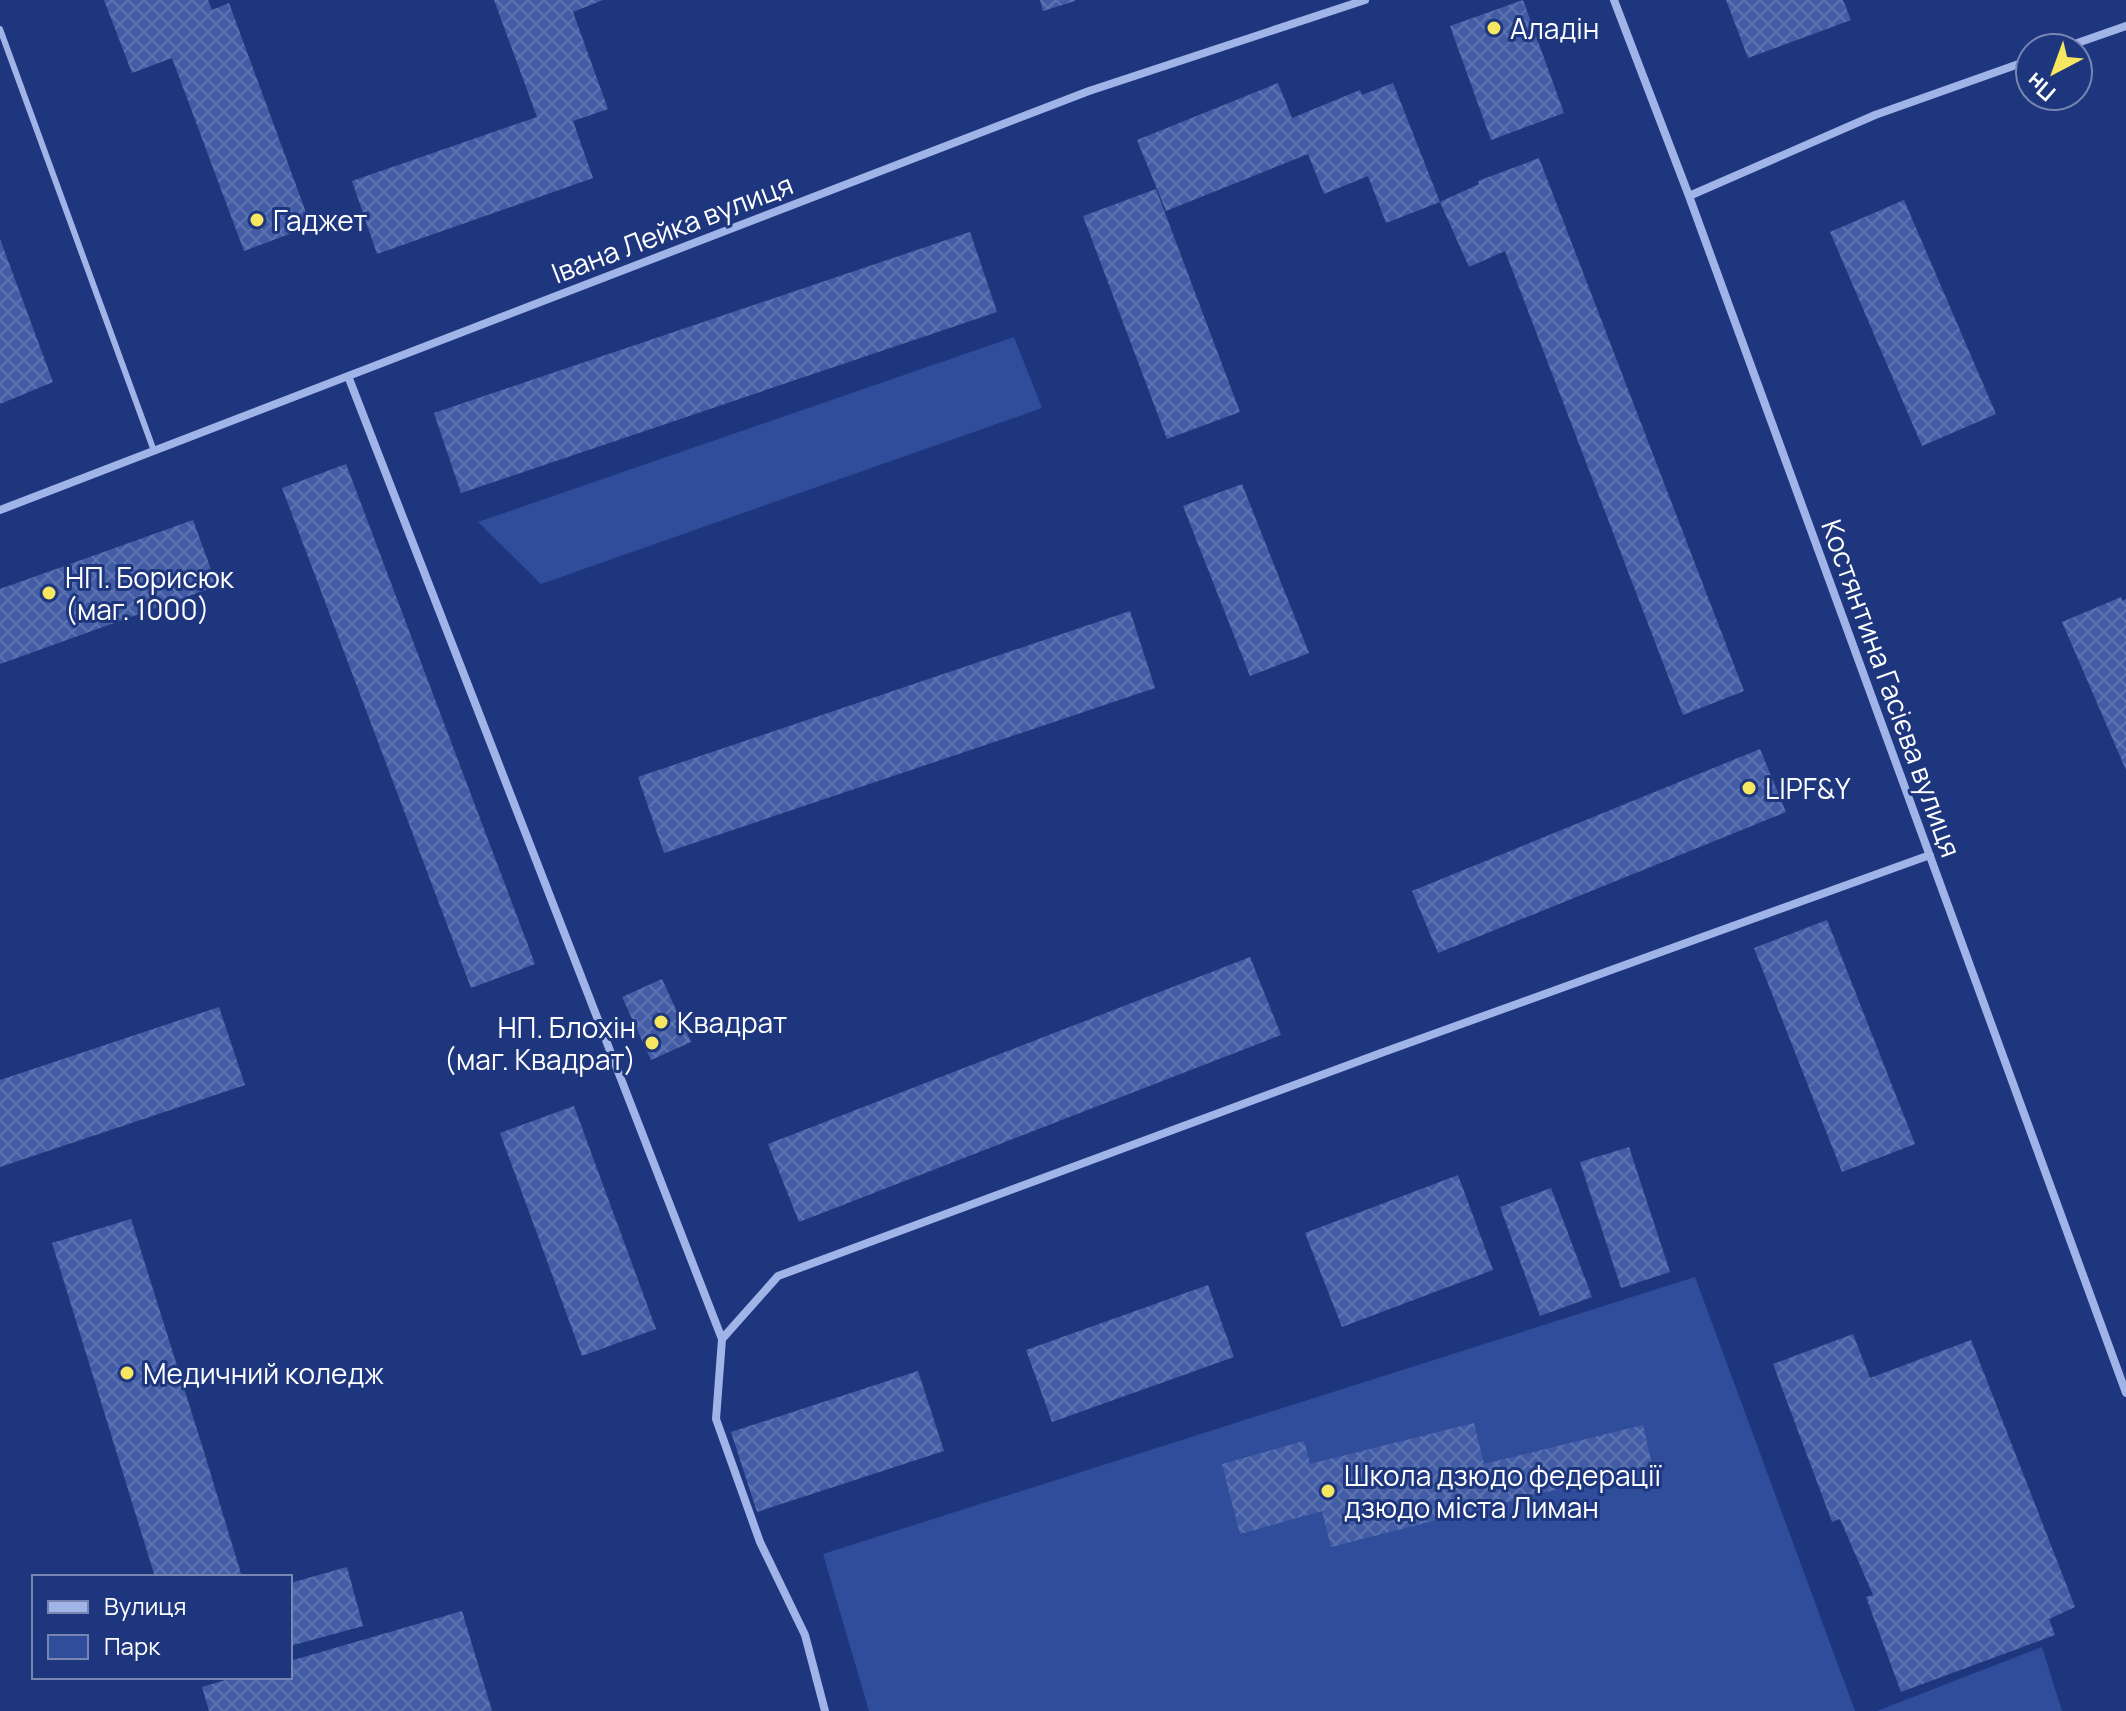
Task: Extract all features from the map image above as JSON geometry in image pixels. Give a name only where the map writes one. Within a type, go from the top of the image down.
[{"type":"street","name":"Івана Лейка вулиця","points":[[0,510],[1089,91],[1365,0]]},
{"type":"street","name":"Костянтина Гасієва вулиця","points":[[1614,0],[1689,196],[2126,1393]]},
{"type":"street","points":[[2094,37],[2126,26]]},
{"type":"street","points":[[1689,196],[1875,115],[2014,66]]},
{"type":"street","points":[[348,376],[722,1339],[716,1419],[760,1542],[805,1635],[825,1711]]},
{"type":"street","points":[[722,1339],[778,1276],[1930,855]]},
{"type":"lane","points":[[0,29],[154,451]]},
{"type":"green space","points":[[1014,337],[1042,408],[541,584],[478,522]]},
{"type":"green space","points":[[1695,1277],[1855,1711],[869,1711],[823,1554]]},
{"type":"green space","points":[[2042,1647],[2062,1711],[1877,1711]]},
{"type":"building","points":[[104,0],[208,0],[212,10],[229,3],[311,226],[244,251],[172,58],[132,73]]},
{"type":"building","points":[[494,0],[603,0],[573,12],[608,109],[573,121],[593,178],[377,254],[352,181],[537,117]]},
{"type":"building","points":[[1040,0],[1075,0],[1075,1],[1043,11]]},
{"type":"building","points":[[1523,0],[1564,113],[1491,140],[1450,26]]},
{"type":"building","points":[[1726,0],[1843,0],[1851,20],[1748,58]]},
{"type":"building","points":[[1278,83],[1292,118],[1360,90],[1362,95],[1393,83],[1440,202],[1386,223],[1368,176],[1324,194],[1308,154],[1166,211],[1137,140]]},
{"type":"building","points":[[1539,158],[1744,691],[1683,715],[1505,251],[1469,267],[1440,202],[1479,184],[1478,181]]},
{"type":"building","points":[[1156,189],[1240,412],[1167,439],[1083,216]]},
{"type":"building","points":[[1904,200],[1996,414],[1922,446],[1830,232]]},
{"type":"building","points":[[970,232],[997,312],[461,493],[434,413]]},
{"type":"building","points":[[0,239],[53,382],[0,404]]},
{"type":"building","points":[[346,464],[535,964],[471,988],[282,488]]},
{"type":"building","points":[[1242,484],[1309,653],[1250,676],[1183,506]]},
{"type":"building","points":[[193,520],[217,586],[0,664],[0,589]]},
{"type":"building","points":[[2121,597],[2122,601],[2126,599],[2126,770],[2062,622]]},
{"type":"building","points":[[1130,611],[1155,688],[664,853],[638,777]]},
{"type":"building","points":[[1760,749],[1786,812],[1438,953],[1412,891]]},
{"type":"building","points":[[1827,920],[1915,1144],[1842,1172],[1754,948]]},
{"type":"building","points":[[1250,957],[1281,1035],[799,1222],[768,1144]]},
{"type":"building","points":[[662,979],[691,1042],[651,1060],[622,997]]},
{"type":"building","points":[[219,1007],[245,1085],[0,1167],[0,1080]]},
{"type":"building","points":[[574,1106],[656,1329],[582,1356],[500,1133]]},
{"type":"building","points":[[1629,1147],[1670,1272],[1621,1288],[1580,1162]]},
{"type":"building","points":[[1458,1175],[1493,1270],[1342,1327],[1305,1233]]},
{"type":"building","points":[[1551,1188],[1592,1297],[1540,1316],[1500,1207]]},
{"type":"building","points":[[131,1219],[241,1575],[154,1575],[52,1243]]},
{"type":"building","points":[[1208,1285],[1234,1357],[1052,1422],[1026,1350]]},
{"type":"building","points":[[1853,1334],[1870,1378],[1971,1340],[2075,1607],[2049,1619],[2055,1635],[1901,1692],[1866,1597],[1873,1595],[1840,1519],[1832,1522],[1773,1364]]},
{"type":"building","points":[[918,1371],[944,1451],[757,1512],[731,1432]]},
{"type":"building","points":[[1474,1423],[1484,1464],[1643,1425],[1652,1465],[1331,1547],[1322,1511],[1240,1534],[1222,1464],[1304,1441],[1310,1464]]},
{"type":"building","points":[[347,1567],[363,1626],[292,1645],[292,1582]]},
{"type":"building","points":[[462,1611],[492,1711],[209,1711],[202,1687],[229,1679],[292,1679],[292,1660]]},
{"type":"place","name":"Аладін","points":[[1494,28]]},
{"type":"place","name":"Гаджет","points":[[257,220]]},
{"type":"place","name":"НП. Борисюк (маг. 1000)","points":[[49,593]]},
{"type":"place","name":"LIPF&Y","points":[[1749,788]]},
{"type":"place","name":"Квадрат","points":[[661,1022]]},
{"type":"place","name":"НП. Блохін (маг. Квадрат)","points":[[652,1043]]},
{"type":"place","name":"Медичний коледж","points":[[127,1373]]},
{"type":"place","name":"Школа дзюдо федерації дзюдо міста Лиман","points":[[1328,1491]]}]
